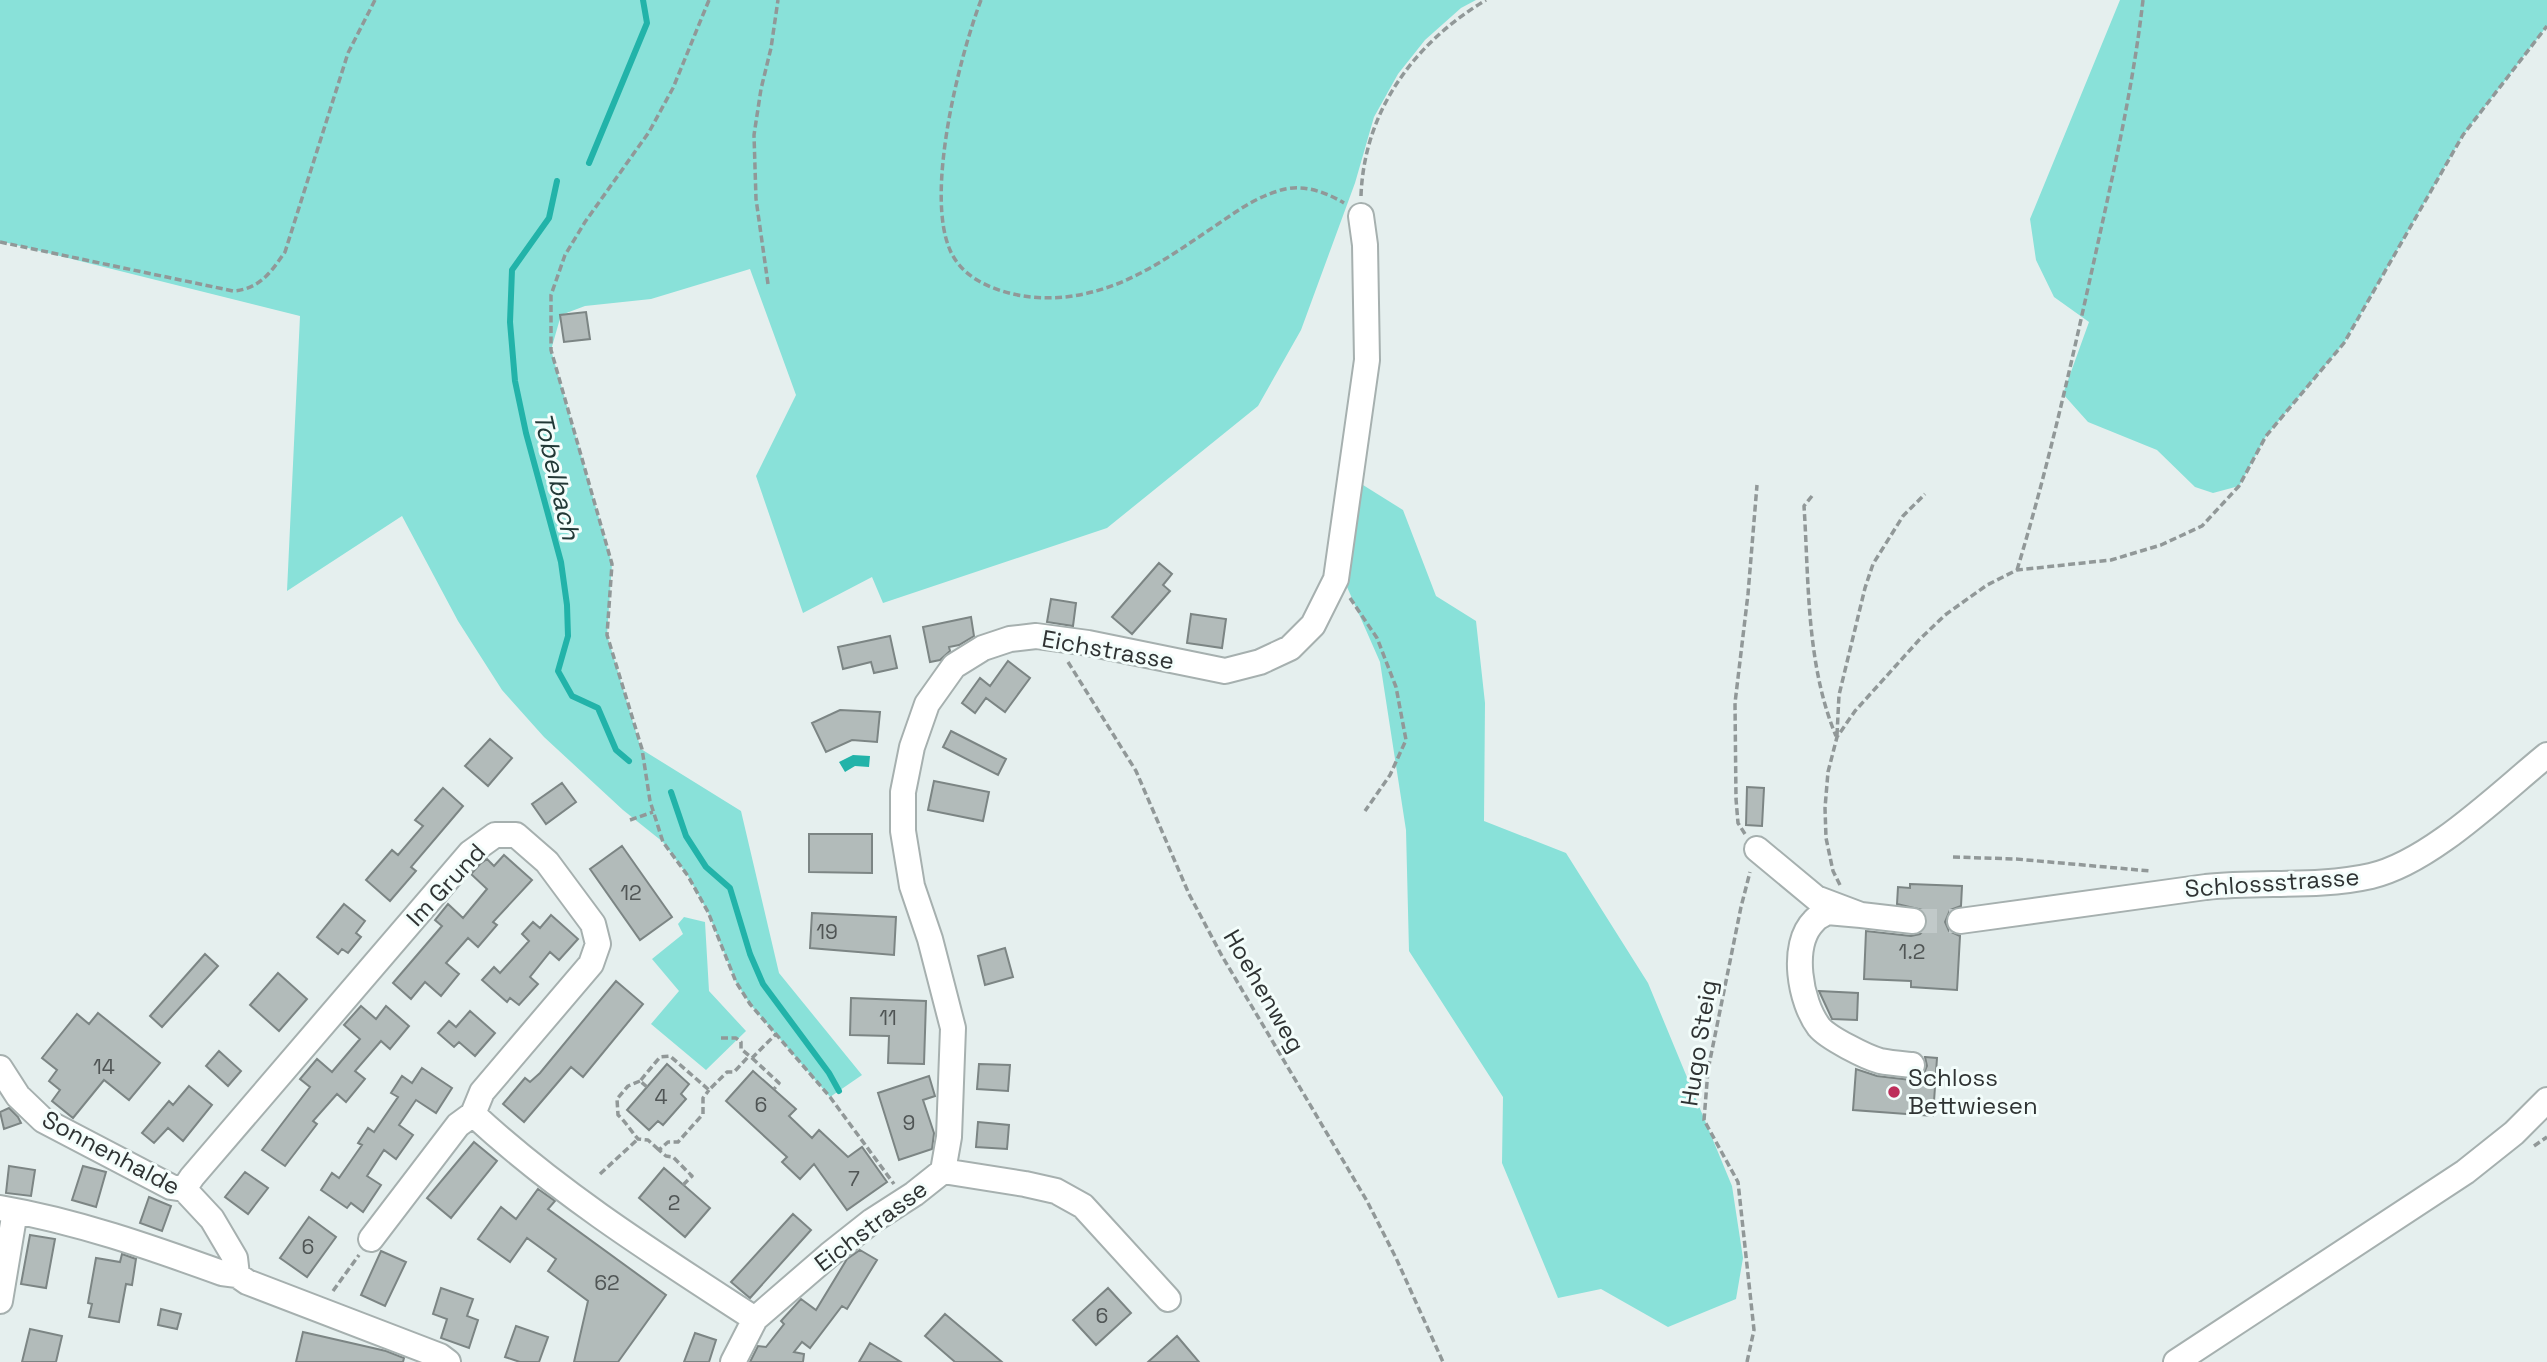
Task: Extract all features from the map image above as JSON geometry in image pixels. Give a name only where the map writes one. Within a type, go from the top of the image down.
[{"type":"street","name":"Eichstrasse","points":[[733,1362],[755,1319],[872,1221],[943,1171],[949,1137],[953,1028],[912,886],[902,831],[903,792],[912,747],[927,704],[954,666],[983,648],[1010,639],[1036,636],[1088,643],[1211,670],[1234,670],[1290,648],[1313,625],[1336,579],[1367,360],[1365,245],[1361,216]]},
{"type":"street","name":"Schlossstrasse","points":[[1960,921],[2242,883],[2339,881],[2374,875],[2407,862],[2449,835],[2547,755]]},
{"type":"street","name":"Im Grund","points":[[184,1189],[470,853],[495,835],[516,835],[547,862],[593,924],[598,944],[592,964],[482,1092],[473,1114],[458,1125],[371,1239]]},
{"type":"street","points":[[1757,849],[1791,880],[1816,898],[1861,915]]},
{"type":"street","points":[[1912,1065],[1879,1061],[1820,1028],[1807,1003],[1798,971],[1805,935],[1813,921],[1827,912],[1913,921]]},
{"type":"street","name":"Sonnenhalde","points":[[0,1068],[18,1096],[43,1120],[171,1187],[184,1189],[212,1219],[235,1258],[237,1275]]},
{"type":"street","points":[[2176,1362],[2465,1172],[2514,1133],[2547,1100]]},
{"type":"street","points":[[473,1114],[496,1136],[599,1216],[755,1319]]},
{"type":"street","points":[[943,1171],[1056,1191],[1083,1206],[1168,1299]]},
{"type":"street","points":[[0,1301],[7,1210],[40,1216],[139,1244],[222,1273],[237,1275],[247,1282],[440,1356],[448,1362]]},
{"type":"path","points":[[0,242],[233,291],[254,286],[270,273],[285,252],[348,52],[375,0]]},
{"type":"path","points":[[709,0],[673,88],[649,132],[565,255],[551,295],[551,350],[612,564],[607,635],[642,749],[653,812],[663,842],[688,876],[708,912],[736,982],[750,1004],[830,1097],[905,1200]]},
{"type":"path","points":[[768,284],[756,199],[754,135],[778,0]]},
{"type":"path","points":[[981,0],[972,23],[953,104],[941,176],[943,224],[951,252],[968,275],[993,289],[1027,297],[1070,298],[1116,284],[1150,269],[1255,199],[1280,190],[1300,188],[1323,191],[1361,216]]},
{"type":"path","points":[[1361,216],[1362,170],[1374,128],[1400,78],[1425,46],[1458,17],[1486,0]]},
{"type":"path","points":[[2017,570],[2059,416],[2113,178],[2143,0]]},
{"type":"path","points":[[1837,737],[1883,678],[1945,615],[1987,585],[2017,570],[2111,559],[2161,545],[2202,526],[2239,486],[2266,436],[2344,342],[2463,135],[2547,26]]},
{"type":"path","points":[[1757,485],[1735,703],[1734,762],[1738,823],[1757,849]]},
{"type":"path","points":[[1861,915],[1843,891],[1833,871],[1826,838],[1828,772],[1837,737],[1839,695],[1873,564],[1903,516],[1925,494]]},
{"type":"path","points":[[1812,496],[1804,506],[1810,612],[1825,709],[1837,737]]},
{"type":"path","points":[[1336,579],[1377,638],[1396,687],[1406,740],[1390,775],[1365,811]]},
{"type":"path","name":"Hoehenweg","points":[[1054,639],[1136,771],[1189,894],[1222,956],[1367,1201],[1443,1362]]},
{"type":"path","points":[[630,820],[653,812]]},
{"type":"path","name":"Hugo Steig","points":[[1747,1362],[1754,1330],[1738,1182],[1704,1120],[1708,1070],[1741,907],[1757,849]]},
{"type":"path","points":[[1953,857],[2016,859],[2158,872]]},
{"type":"path","points":[[659,1150],[668,1142],[678,1142],[703,1114],[703,1098],[709,1090],[727,1072],[734,1072],[776,1034]]},
{"type":"path","points":[[721,1038],[736,1038],[741,1042],[741,1049],[779,1083],[774,1089]]},
{"type":"path","points":[[638,1139],[618,1115],[617,1098],[628,1086],[640,1081],[660,1057],[670,1056],[709,1090]]},
{"type":"path","points":[[640,1081],[647,1087]]},
{"type":"path","points":[[600,1174],[638,1139],[648,1140],[666,1156],[673,1157],[692,1176],[683,1185]]},
{"type":"path","points":[[319,1309],[371,1239]]},
{"type":"shaded area","points":[[0,0],[1476,0],[1461,8],[1425,40],[1398,74],[1374,117],[1355,183],[1301,330],[1258,406],[1107,528],[883,603],[872,577],[803,613],[756,476],[796,395],[750,269],[651,299],[585,306],[561,315],[551,350],[612,564],[607,635],[641,749],[741,811],[779,973],[862,1075],[830,1097],[750,1004],[736,982],[708,912],[688,876],[663,842],[623,810],[544,737],[502,690],[458,621],[402,516],[287,591],[300,316],[0,241]]},
{"type":"shaded area","points":[[2120,0],[2547,0],[2547,26],[2463,135],[2344,343],[2266,436],[2239,486],[2213,493],[2195,487],[2157,450],[2088,422],[2063,394],[2089,322],[2054,297],[2036,260],[2030,219]]},
{"type":"shaded area","points":[[1355,480],[1403,510],[1436,596],[1476,621],[1485,703],[1484,821],[1566,853],[1648,983],[1732,1186],[1743,1258],[1736,1299],[1668,1327],[1601,1289],[1558,1298],[1502,1163],[1503,1097],[1409,951],[1406,830],[1380,662],[1340,571]]},
{"type":"shaded area","points":[[853,755],[870,756],[869,767],[855,766],[845,772],[839,762]]},
{"type":"shaded area","points":[[684,917],[705,922],[709,991],[746,1031],[706,1070],[651,1024],[679,991],[652,959],[683,934],[678,924]]},
{"type":"building","points":[[586,312],[590,339],[564,342],[560,315]]},
{"type":"building","points":[[1159,563],[1172,574],[1163,585],[1170,591],[1132,634],[1112,617]]},
{"type":"building","points":[[1051,599],[1076,603],[1073,626],[1047,622]]},
{"type":"building","points":[[1191,614],[1226,619],[1222,648],[1187,643]]},
{"type":"building","points":[[971,617],[974,636],[959,645],[949,647],[950,651],[940,660],[930,662],[923,627]]},
{"type":"building","points":[[890,636],[897,668],[874,673],[871,662],[843,669],[838,647]]},
{"type":"building","points":[[1008,661],[1030,678],[1005,712],[986,698],[975,713],[962,703],[980,678],[990,686]]},
{"type":"building","points":[[840,710],[880,712],[877,742],[852,740],[826,752],[812,723]]},
{"type":"building","points":[[951,731],[1006,759],[998,775],[943,747]]},
{"type":"building","points":[[490,739],[512,758],[488,786],[465,766]]},
{"type":"building","points":[[934,781],[989,792],[983,821],[928,810]]},
{"type":"building","points":[[562,783],[576,802],[546,824],[532,804]]},
{"type":"building","points":[[1747,787],[1764,788],[1762,826],[1746,825]]},
{"type":"building","points":[[443,788],[463,806],[411,867],[416,871],[390,901],[366,880],[392,850],[398,855],[423,826],[415,820]]},
{"type":"building","points":[[809,834],[872,834],[872,873],[809,872]]},
{"type":"building","points":[[622,846],[672,917],[640,940],[590,869]]},
{"type":"building","points":[[504,855],[532,880],[493,922],[497,925],[478,947],[468,938],[446,963],[459,974],[441,996],[425,982],[411,999],[393,983],[442,926],[435,920],[448,904],[463,918],[487,889],[471,874],[487,859],[494,866]]},
{"type":"building","points":[[1910,884],[1962,886],[1961,906],[1950,910],[1945,922],[1949,931],[1960,936],[1957,990],[1911,987],[1911,981],[1864,979],[1866,931],[1911,936],[1920,934],[1925,929],[1927,916],[1922,910],[1897,904],[1898,887],[1910,888]]},
{"type":"building","points":[[344,904],[365,921],[356,933],[361,937],[348,953],[342,949],[338,954],[317,937]]},
{"type":"building","points":[[812,913],[896,917],[894,955],[810,948]]},
{"type":"building","points":[[551,915],[578,939],[559,960],[550,952],[530,977],[538,984],[519,1005],[510,998],[507,1002],[482,980],[494,967],[500,973],[529,941],[522,934],[533,922],[540,928]]},
{"type":"building","points":[[1005,948],[1013,977],[985,985],[978,956]]},
{"type":"building","points":[[205,954],[218,966],[162,1027],[150,1016]]},
{"type":"building","points":[[278,973],[307,999],[279,1031],[250,1005]]},
{"type":"building","points":[[616,981],[643,1004],[583,1077],[571,1067],[524,1122],[503,1104],[525,1078],[530,1082],[540,1073]]},
{"type":"building","points":[[1819,991],[1858,993],[1857,1020],[1832,1019]]},
{"type":"building","points":[[851,998],[926,1001],[924,1064],[888,1063],[889,1036],[850,1035]]},
{"type":"building","points":[[361,1006],[376,1019],[386,1006],[409,1026],[390,1049],[381,1041],[355,1071],[365,1079],[346,1102],[337,1094],[313,1121],[317,1124],[285,1166],[262,1150],[310,1087],[300,1079],[317,1059],[332,1072],[360,1039],[344,1025]]},
{"type":"building","points":[[470,1011],[495,1033],[475,1056],[459,1042],[454,1047],[438,1033],[449,1021],[456,1027]]},
{"type":"building","points":[[98,1013],[160,1063],[129,1100],[104,1080],[73,1118],[52,1101],[60,1090],[49,1081],[57,1070],[42,1058],[77,1014],[89,1024]]},
{"type":"building","points":[[219,1051],[241,1071],[228,1086],[206,1066]]},
{"type":"building","name":"Schloss Bettwiesen","points":[[1925,1057],[1937,1058],[1933,1116],[1853,1110],[1856,1069],[1877,1076],[1911,1080],[1924,1073],[1927,1066]]},
{"type":"building","points":[[667,1064],[689,1084],[681,1094],[686,1099],[663,1125],[658,1121],[649,1130],[627,1110]]},
{"type":"building","points":[[979,1064],[1010,1065],[1008,1091],[977,1089]]},
{"type":"building","points":[[422,1068],[452,1088],[436,1113],[416,1100],[399,1125],[413,1135],[396,1159],[384,1150],[367,1176],[381,1185],[363,1212],[351,1203],[347,1208],[321,1190],[332,1173],[339,1178],[362,1145],[358,1143],[368,1128],[374,1132],[398,1097],[391,1093],[402,1076],[412,1083]]},
{"type":"building","points":[[753,1071],[796,1109],[789,1116],[812,1138],[819,1130],[848,1157],[862,1147],[887,1182],[847,1210],[814,1164],[800,1179],[782,1162],[787,1157],[726,1101]]},
{"type":"building","points":[[929,1076],[935,1096],[923,1100],[934,1133],[932,1149],[899,1160],[878,1093]]},
{"type":"building","points":[[189,1086],[212,1105],[183,1141],[168,1128],[154,1143],[142,1133],[169,1101],[173,1105]]},
{"type":"building","points":[[9,1108],[21,1123],[4,1129],[0,1112]]},
{"type":"building","points":[[978,1122],[1009,1125],[1007,1149],[976,1147]]},
{"type":"building","points":[[474,1142],[497,1161],[451,1218],[427,1198]]},
{"type":"building","points":[[9,1166],[35,1170],[31,1196],[6,1193]]},
{"type":"building","points":[[83,1166],[106,1172],[96,1207],[72,1200]]},
{"type":"building","points":[[664,1168],[710,1208],[685,1237],[639,1198]]},
{"type":"building","points":[[245,1172],[268,1188],[248,1214],[225,1197]]},
{"type":"building","points":[[538,1189],[555,1201],[548,1209],[666,1295],[618,1362],[574,1362],[588,1301],[548,1271],[556,1259],[527,1238],[510,1262],[478,1239],[501,1207],[516,1219]]},
{"type":"building","points":[[149,1197],[171,1206],[162,1231],[140,1223]]},
{"type":"building","points":[[793,1214],[811,1230],[750,1298],[731,1282]]},
{"type":"building","points":[[309,1217],[336,1237],[307,1277],[280,1258]]},
{"type":"building","points":[[30,1235],[55,1239],[46,1288],[21,1284]]},
{"type":"building","points":[[860,1250],[877,1260],[847,1309],[842,1306],[810,1348],[802,1342],[794,1352],[804,1354],[803,1362],[750,1362],[758,1346],[766,1347],[784,1324],[781,1321],[801,1299],[816,1310],[847,1259]]},
{"type":"building","points":[[381,1251],[406,1262],[385,1306],[361,1295]]},
{"type":"building","points":[[122,1254],[136,1259],[132,1285],[126,1284],[119,1322],[89,1317],[92,1304],[88,1303],[96,1258],[120,1262]]},
{"type":"building","points":[[441,1288],[473,1299],[467,1316],[478,1320],[469,1348],[441,1338],[447,1319],[433,1314]]},
{"type":"building","points":[[1108,1288],[1131,1313],[1096,1345],[1073,1320]]},
{"type":"building","points":[[161,1309],[181,1314],[177,1329],[158,1325]]},
{"type":"building","points":[[945,1314],[1002,1362],[955,1362],[925,1336]]},
{"type":"building","points":[[516,1326],[548,1337],[539,1362],[520,1362],[505,1357]]},
{"type":"building","points":[[30,1329],[62,1336],[56,1362],[22,1362]]},
{"type":"building","points":[[303,1332],[386,1351],[404,1358],[403,1362],[296,1362]]},
{"type":"building","points":[[695,1333],[716,1340],[709,1362],[684,1362]]},
{"type":"building","points":[[1177,1336],[1199,1362],[1148,1362]]},
{"type":"building","points":[[870,1343],[901,1362],[859,1362]]},
{"type":"waterway","name":"Tobelbach","points":[[589,163],[647,23],[643,0]]},
{"type":"waterway","name":"Tobelbach","points":[[557,181],[549,218],[512,270],[510,322],[515,381],[526,433],[561,562],[568,636],[558,671],[572,696],[598,708],[616,750],[629,761]]},
{"type":"waterway","name":"Tobelbach","points":[[671,792],[686,836],[706,867],[730,888],[750,954],[763,984],[829,1073],[839,1091]]},
{"type":"tunnel","points":[[1913,921],[1960,921]]},
{"type":"place","name":"Schloss Bettwiesen","points":[[1894,1092]]}]
